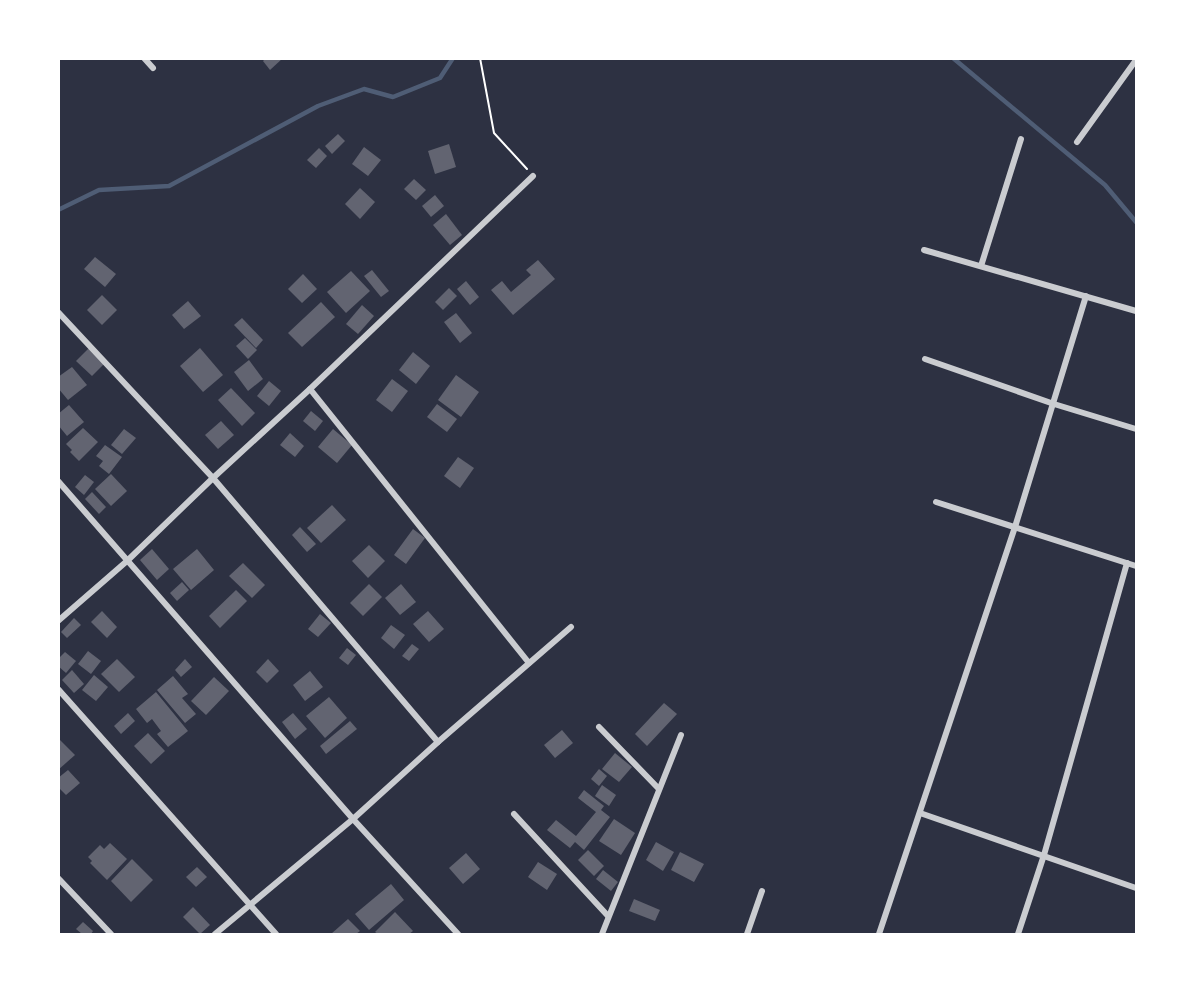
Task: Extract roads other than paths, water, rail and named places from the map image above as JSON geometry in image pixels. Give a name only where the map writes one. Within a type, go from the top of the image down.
[{"type":"street","points":[[144,58],[153,68]]},
{"type":"street","points":[[1077,142],[1137,60]]},
{"type":"street","points":[[981,266],[1021,139]]},
{"type":"street","points":[[58,621],[128,561],[533,176]]},
{"type":"street","points":[[924,249],[1137,311]]},
{"type":"street","points":[[879,934],[1015,527],[1086,296]]},
{"type":"street","points":[[58,312],[213,478],[438,742]]},
{"type":"street","points":[[925,359],[1054,404],[1137,429]]},
{"type":"street","points":[[310,389],[529,663]]},
{"type":"street","points":[[58,481],[353,819],[458,934]]},
{"type":"street","points":[[936,502],[1137,566]]},
{"type":"street","points":[[1018,934],[1044,855],[1127,563]]},
{"type":"street","points":[[215,934],[353,819],[571,627]]},
{"type":"street","points":[[58,689],[276,934]]},
{"type":"street","points":[[599,728],[659,789]]},
{"type":"street","points":[[602,934],[681,735]]},
{"type":"street","points":[[920,813],[1137,888]]},
{"type":"street","points":[[514,814],[608,916]]},
{"type":"street","points":[[58,878],[111,934]]},
{"type":"street","points":[[747,934],[762,891]]},
{"type":"waterway","points":[[58,210],[99,190],[169,186],[318,106],[364,89],[393,97],[440,78],[453,58]]},
{"type":"waterway","points":[[953,58],[1105,185],[1136,222]]}]
